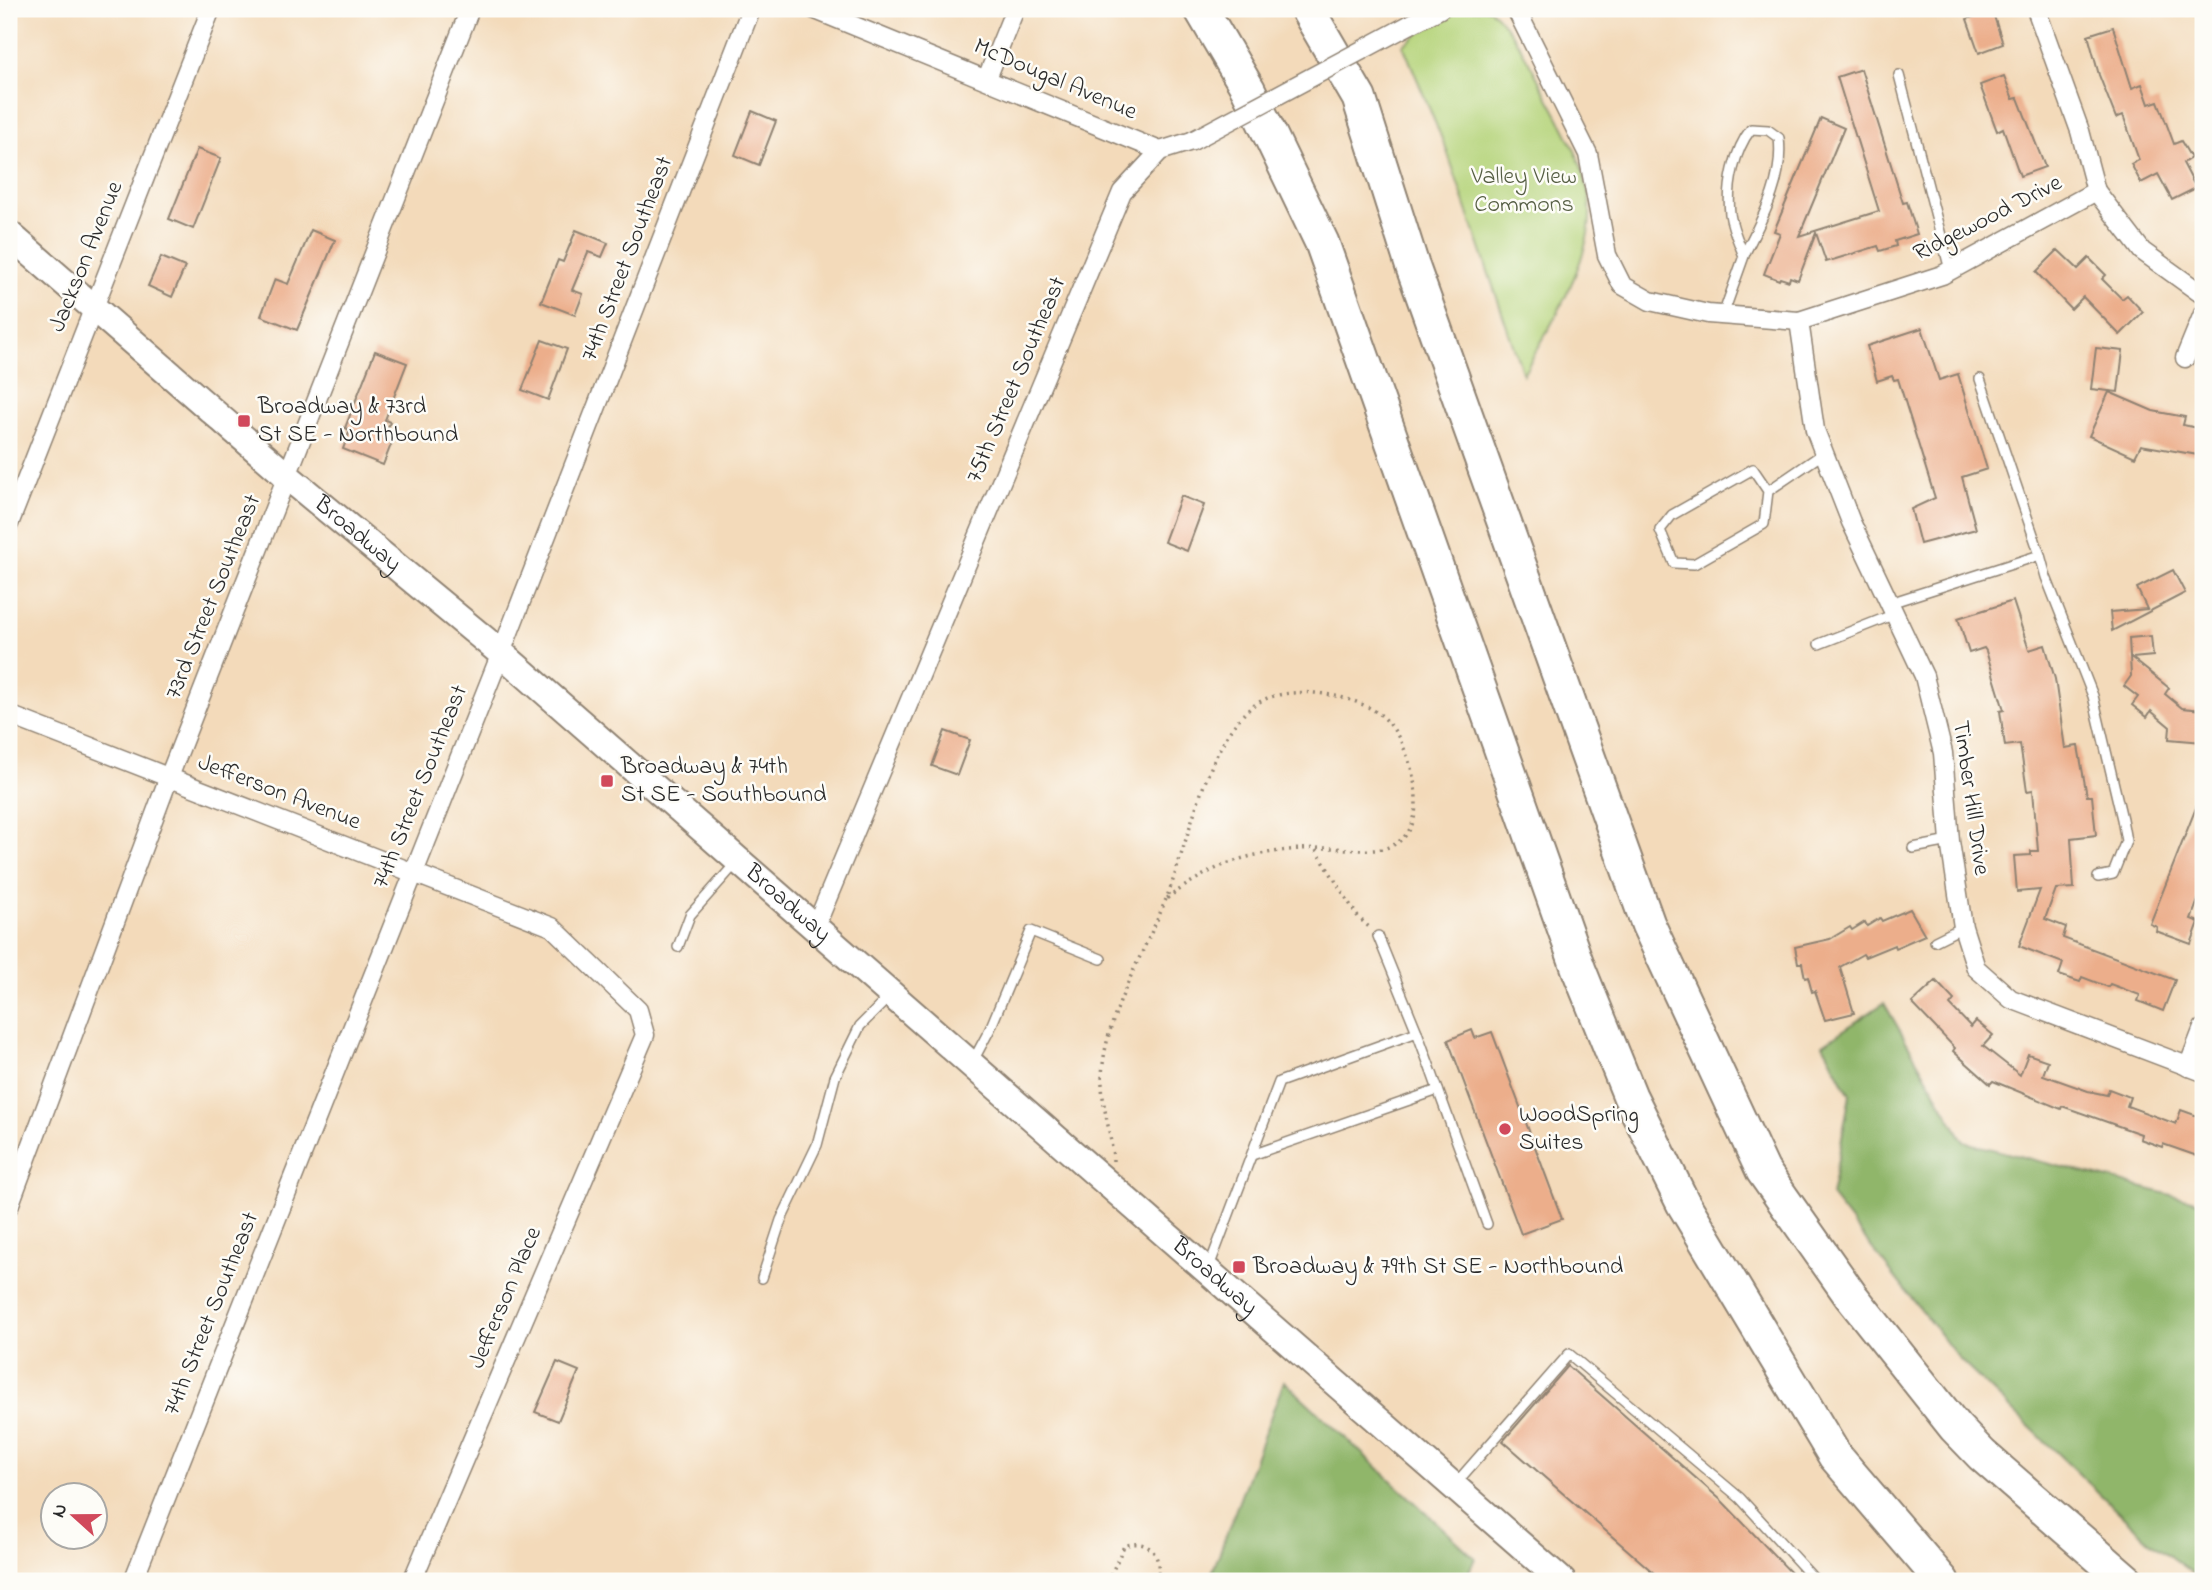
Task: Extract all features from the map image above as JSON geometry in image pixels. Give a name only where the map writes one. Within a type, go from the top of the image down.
[{"type":"highway","points":[[1201,9],[1248,89],[1322,243],[1579,970],[1630,1097],[1695,1224],[1835,1456],[1942,1581]]},
{"type":"highway","points":[[1307,9],[1359,97],[1412,265],[1648,924],[1763,1171],[1851,1296],[1955,1427],[1982,1455],[2127,1581]]},
{"type":"highway","points":[[1835,1456],[1959,1581]]},
{"type":"street","name":"Jackson Avenue","points":[[9,524],[211,9]]},
{"type":"street","name":"73rd Street Southeast","points":[[9,1206],[169,777],[470,9]]},
{"type":"street","name":"74th Street Southeast","points":[[133,1581],[501,653],[751,9]]},
{"type":"street","name":"McDougal Avenue","points":[[813,9],[1160,151]]},
{"type":"street","points":[[987,78],[1015,9]]},
{"type":"street","name":"75th Street Southeast","points":[[814,930],[1122,192],[1160,151],[1192,141],[1440,9]]},
{"type":"street","name":"Ridgewood Drive","points":[[1516,9],[1588,154],[1607,255],[1622,285],[1650,301],[1723,315],[1799,321],[1950,270],[2096,191]]},
{"type":"street","points":[[2036,9],[2081,131],[2096,191],[2141,251],[2203,295]]},
{"type":"street","name":"Broadway","points":[[9,234],[288,477],[501,653],[814,930],[1562,1581]]},
{"type":"street","points":[[2185,358],[2203,314]]},
{"type":"street","name":"Timber Hill Drive","points":[[1799,321],[1815,430],[1852,522],[1924,676],[1940,740],[1963,927],[1976,968],[2011,999],[2195,1070]]},
{"type":"street","name":"Jefferson Avenue","points":[[9,715],[552,927],[638,1010],[645,1035]]},
{"type":"street","points":[[2195,1070],[2203,1028]]},
{"type":"street","name":"Jefferson Place","points":[[412,1581],[645,1035]]},
{"type":"lane","points":[[1899,75],[1950,270]]},
{"type":"lane","points":[[1723,315],[1744,256],[1772,195],[1781,156],[1780,138],[1768,130],[1751,129],[1742,141],[1732,172],[1730,214],[1744,256]]},
{"type":"lane","points":[[1980,379],[2046,577],[2093,696],[2126,841],[2113,874],[2098,877]]},
{"type":"lane","points":[[1768,491],[1753,469],[1672,515],[1660,530],[1674,563],[1694,564],[1764,524],[1768,491],[1824,453]]},
{"type":"lane","points":[[1819,644],[1893,608],[2040,555]]},
{"type":"lane","points":[[1913,848],[1951,841]]},
{"type":"lane","points":[[678,947],[690,915],[737,861]]},
{"type":"lane","points":[[1935,941],[1963,927]]},
{"type":"lane","points":[[971,1066],[990,1029],[1031,932],[1101,959]]},
{"type":"lane","points":[[1378,936],[1417,1032],[1487,1224]]},
{"type":"lane","points":[[762,1278],[781,1220],[817,1144],[835,1077],[860,1026],[891,996]]},
{"type":"lane","points":[[1207,1272],[1279,1083],[1417,1032]]},
{"type":"lane","points":[[1252,1155],[1438,1090]]},
{"type":"lane","points":[[1453,1486],[1569,1353],[1740,1497],[1816,1581]]},
{"type":"path","points":[[1114,1191],[1112,1138],[1104,1104],[1102,1076],[1111,1034],[1136,963],[1166,899],[1195,809],[1232,729],[1255,704],[1275,696],[1297,694],[1339,697],[1370,708],[1385,718],[1410,767],[1419,800],[1416,820],[1404,838],[1387,848],[1362,851],[1285,850],[1223,864],[1166,899]]},
{"type":"path","points":[[1316,849],[1358,917],[1378,936]]},
{"type":"path","points":[[1108,1581],[1124,1546],[1134,1543],[1151,1547],[1158,1556],[1160,1568],[1156,1581]]},
{"type":"green space","name":"Valley View Commons","points":[[1462,9],[1490,9],[1515,39],[1570,140],[1583,171],[1590,202],[1587,237],[1574,278],[1523,374],[1447,151],[1403,45],[1427,27]]},
{"type":"green space","points":[[1884,1003],[1964,1142],[2203,1203],[2203,1581],[2148,1540],[1961,1361],[1831,1196],[1850,1095],[1823,1044]]},
{"type":"green space","points":[[1284,1381],[1475,1558],[1465,1581],[1209,1581]]},
{"type":"building","points":[[1992,10],[2003,44],[1979,53],[1967,19]]},
{"type":"building","points":[[2113,27],[2132,88],[2142,84],[2149,104],[2158,101],[2174,144],[2181,141],[2191,158],[2183,163],[2196,188],[2172,200],[2158,174],[2141,183],[2131,164],[2139,160],[2123,115],[2116,118],[2099,75],[2088,35]]},
{"type":"building","points":[[1861,69],[1903,203],[1907,202],[1917,234],[1895,241],[1896,246],[1880,251],[1878,246],[1826,262],[1816,233],[1798,280],[1790,277],[1789,281],[1779,280],[1764,274],[1780,233],[1774,231],[1821,118],[1844,128],[1799,236],[1879,211],[1837,77]]},
{"type":"building","points":[[2004,76],[2013,99],[2018,98],[2045,167],[2020,176],[2003,128],[1997,131],[1980,85]]},
{"type":"building","points":[[752,111],[776,121],[759,165],[735,155]]},
{"type":"building","points":[[197,149],[221,158],[193,229],[169,219]]},
{"type":"building","points":[[311,230],[335,240],[297,330],[261,316],[275,279],[288,284]]},
{"type":"building","points":[[576,230],[608,243],[602,257],[588,252],[572,290],[583,294],[575,315],[541,302],[558,260],[563,262]]},
{"type":"building","points":[[2058,250],[2078,269],[2089,258],[2106,275],[2102,279],[2122,299],[2127,295],[2143,312],[2120,335],[2083,297],[2071,309],[2036,272]]},
{"type":"building","points":[[161,257],[185,267],[172,297],[148,286]]},
{"type":"building","points":[[1922,328],[1939,380],[1958,374],[1987,469],[1962,477],[1976,529],[1920,544],[1911,509],[1935,498],[1898,379],[1894,380],[1892,376],[1877,381],[1867,346]]},
{"type":"building","points":[[542,340],[567,349],[548,400],[522,390]]},
{"type":"building","points":[[2096,348],[2123,351],[2118,392],[2091,389]]},
{"type":"building","points":[[375,351],[407,363],[385,420],[390,422],[384,439],[392,442],[383,465],[343,449],[350,430],[345,428]]},
{"type":"building","points":[[2109,392],[2153,411],[2185,417],[2183,425],[2203,429],[2198,455],[2141,445],[2135,457],[2089,436]]},
{"type":"building","points":[[1181,496],[1204,505],[1187,551],[1164,542]]},
{"type":"building","points":[[2173,570],[2185,593],[2112,631],[2110,612],[2147,609],[2137,588]]},
{"type":"building","points":[[2013,601],[2029,650],[2045,645],[2055,679],[2065,748],[2078,746],[2087,796],[2092,796],[2096,835],[2071,838],[2074,888],[2056,889],[2045,919],[2066,927],[2063,938],[2175,980],[2163,1011],[2138,1001],[2140,995],[2110,984],[2108,987],[2082,977],[2080,982],[2059,975],[2063,963],[2019,946],[2040,890],[2017,892],[2014,856],[2031,855],[2031,851],[2038,851],[2033,790],[2027,791],[2020,744],[2005,746],[2000,711],[2004,710],[1986,651],[1984,648],[1969,653],[1958,618]]},
{"type":"building","points":[[2151,636],[2153,656],[2132,658],[2169,688],[2165,694],[2182,708],[2203,710],[2203,742],[2169,739],[2170,727],[2151,711],[2147,717],[2132,705],[2138,697],[2124,686],[2131,676],[2129,638]]},
{"type":"building","points":[[945,731],[970,740],[957,775],[932,766]]},
{"type":"building","points":[[2203,790],[2203,887],[2191,919],[2199,922],[2191,944],[2156,931],[2157,927],[2150,924]]},
{"type":"building","points":[[1910,909],[1925,935],[1895,948],[1894,945],[1865,957],[1863,954],[1840,967],[1854,1013],[1825,1020],[1815,991],[1812,992],[1808,977],[1805,978],[1802,963],[1798,963],[1795,947],[1830,939],[1850,927],[1852,930],[1865,922],[1867,926],[1880,918],[1882,921]]},
{"type":"building","points":[[1936,981],[1954,1000],[1950,1005],[1971,1027],[1976,1021],[1993,1035],[1983,1046],[2020,1075],[2028,1054],[2048,1061],[2043,1075],[2088,1091],[2107,1095],[2109,1089],[2130,1097],[2127,1106],[2176,1124],[2181,1110],[2203,1118],[2203,1158],[2140,1139],[2141,1134],[2062,1106],[2061,1109],[1993,1081],[1990,1084],[1953,1051],[1955,1048],[1912,1003]]},
{"type":"building","name":"WoodSpring Suites","points":[[1472,1030],[1475,1038],[1492,1032],[1562,1219],[1521,1234],[1448,1040]]},
{"type":"building","points":[[557,1362],[579,1371],[558,1421],[535,1412]]},
{"type":"building","points":[[1568,1366],[1722,1501],[1799,1581],[1663,1581],[1503,1441]]},
{"type":"place","name":"Broadway & 73rd St SE - Northbound","points":[[244,421]]},
{"type":"place","name":"Broadway & 74th St SE - Southbound","points":[[607,781]]},
{"type":"place","name":"WoodSpring Suites","points":[[1505,1129]]},
{"type":"place","name":"Broadway & 79th St SE - Northbound","points":[[1239,1267]]}]
